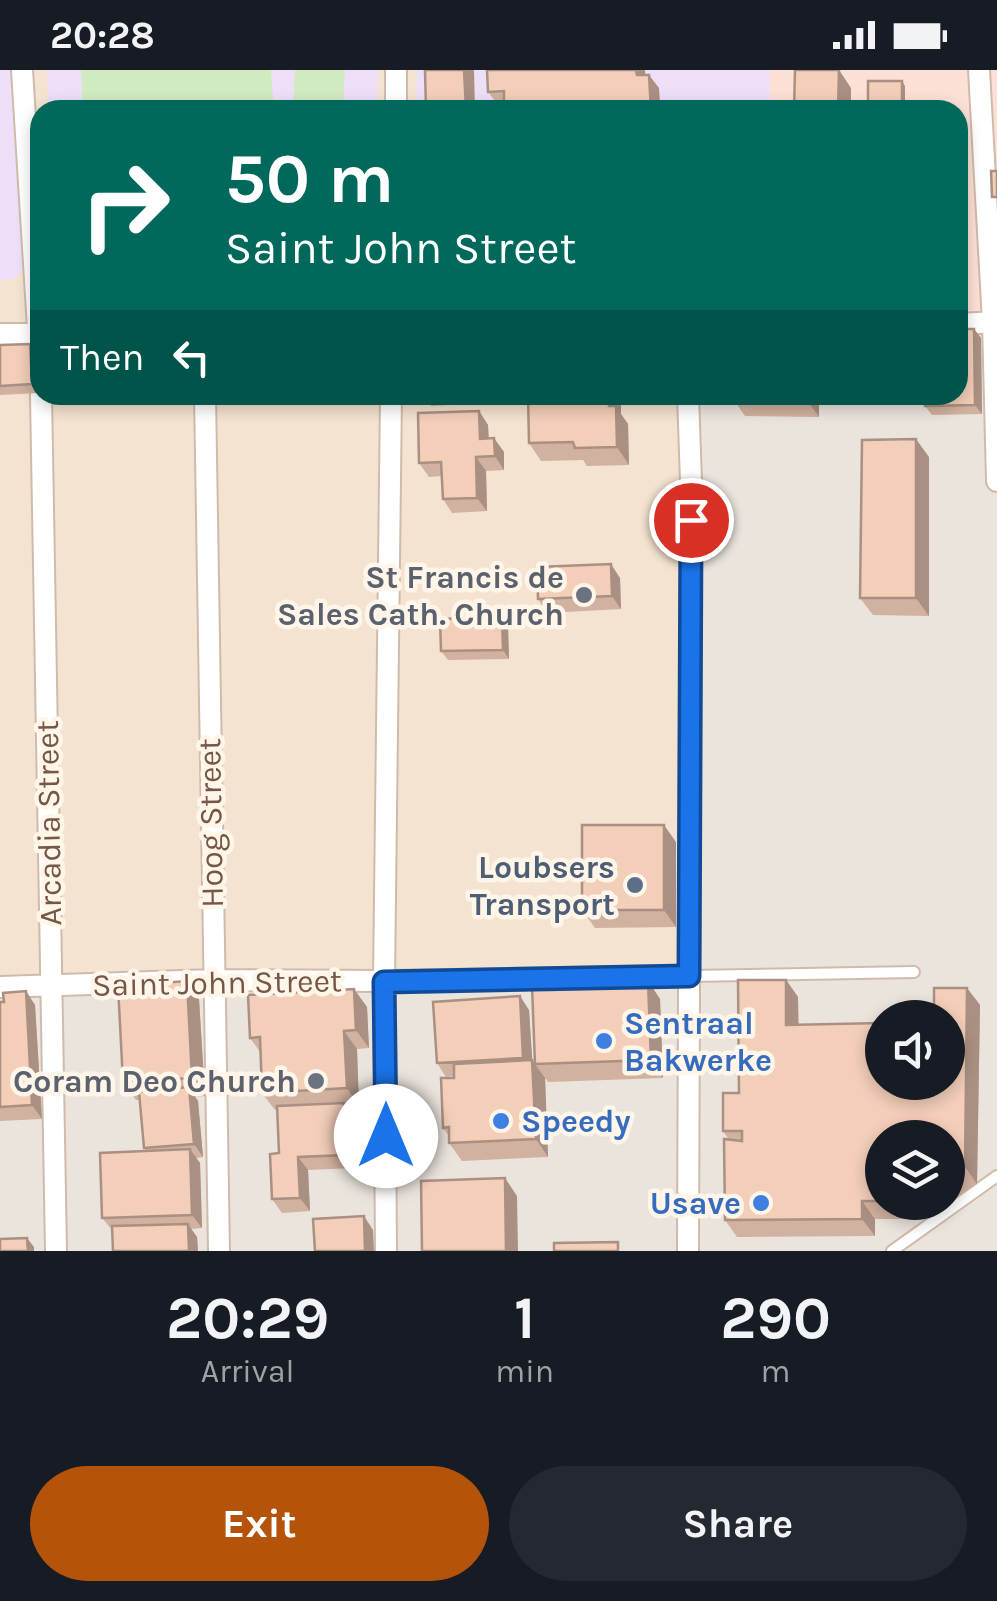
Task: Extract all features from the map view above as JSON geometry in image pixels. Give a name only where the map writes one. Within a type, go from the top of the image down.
[{"type":"street","points":[[22,70],[30,187]]},
{"type":"street","points":[[396,70],[396,100]]},
{"type":"street","points":[[979,70],[995,322],[997,481]]},
{"type":"street","points":[[968,323],[995,322]]},
{"type":"street","points":[[0,334],[30,334]]},
{"type":"street","name":"Arcadia Street","points":[[41,405],[56,1251]]},
{"type":"street","name":"Hoog Street","points":[[205,405],[219,1251]]},
{"type":"street","points":[[386,1251],[384,982],[390,405]]},
{"type":"street","points":[[688,405],[688,1251]]},
{"type":"street","name":"Saint John Street","points":[[0,987],[213,980],[384,982],[689,976]]},
{"type":"lane","name":"Saint John Street","points":[[689,976],[914,972]]},
{"type":"lane","points":[[892,1251],[997,1176]]},
{"type":"shaded area","points":[[0,70],[770,70],[770,100],[30,100],[30,405],[688,405],[689,976],[0,987]]},
{"type":"shaded area","points":[[0,70],[10,70],[24,270],[14,279],[0,280]]},
{"type":"shaded area","points":[[47,70],[378,70],[377,100],[48,100]]},
{"type":"shaded area","points":[[417,70],[770,70],[770,100],[416,100]]},
{"type":"shaded area","points":[[770,70],[997,70],[997,481],[968,364],[968,100],[770,100]]},
{"type":"shaded area","points":[[993,322],[997,481],[997,1251],[0,1251],[0,987],[689,976],[688,405],[968,405],[968,323]]},
{"type":"green space","points":[[81,70],[271,70],[273,100],[82,100]]},
{"type":"green space","points":[[295,70],[345,70],[343,100],[293,100]]},
{"type":"building","points":[[425,70],[464,70],[466,100],[426,100]]},
{"type":"building","points":[[487,70],[636,70],[637,75],[649,75],[650,100],[504,100],[504,91],[488,92]]},
{"type":"building","points":[[795,70],[839,70],[838,100],[794,100]]},
{"type":"building","points":[[868,81],[902,81],[902,100],[868,100]]},
{"type":"building","points":[[991,171],[997,171],[997,197],[992,197]]},
{"type":"building","points":[[968,329],[974,329],[975,405],[925,406],[968,405]]},
{"type":"building","points":[[30,344],[30,384],[0,386],[0,345]]},
{"type":"building","points":[[528,405],[616,406],[617,447],[529,443]]},
{"type":"building","points":[[479,411],[480,439],[494,438],[495,456],[476,457],[477,498],[443,499],[441,462],[419,463],[418,413]]},
{"type":"building","points":[[916,439],[916,598],[860,598],[862,440]]},
{"type":"building","points":[[611,564],[612,596],[538,599],[537,567]]},
{"type":"building","points":[[502,617],[503,650],[441,651],[440,619]]},
{"type":"building","name":"Loubsers Transport","points":[[582,825],[664,825],[664,910],[582,910]]},
{"type":"building","points":[[738,980],[786,980],[786,1025],[865,1023],[865,1100],[965,1100],[965,1000],[934,1000],[934,988],[967,988],[965,1167],[965,1120],[865,1120],[862,1219],[725,1220],[724,1139],[742,1141],[742,1131],[723,1131],[723,1093],[739,1093]]},
{"type":"building","points":[[187,981],[192,1078],[123,1082],[118,986]]},
{"type":"building","name":"Sentraal Bakwerke","points":[[648,981],[651,1060],[535,1064],[532,986]]},
{"type":"building","name":"Coram Deo Church","points":[[354,989],[356,1030],[344,1031],[347,1088],[262,1093],[260,1037],[250,1038],[248,995]]},
{"type":"building","points":[[26,991],[32,1105],[0,1107],[0,1002],[4,1002],[3,993]]},
{"type":"building","points":[[520,996],[523,1058],[437,1063],[433,1002]]},
{"type":"building","name":"Speedy","points":[[532,1060],[536,1139],[449,1143],[449,1127],[443,1128],[441,1078],[454,1078],[454,1064]]},
{"type":"building","points":[[189,1087],[194,1144],[144,1148],[139,1092]]},
{"type":"building","points":[[344,1103],[346,1155],[298,1157],[300,1198],[272,1199],[270,1154],[279,1153],[277,1106]]},
{"type":"building","points":[[190,1149],[192,1215],[102,1218],[100,1153]]},
{"type":"building","points":[[505,1178],[506,1251],[422,1251],[421,1181]]},
{"type":"building","points":[[364,1216],[365,1251],[315,1251],[313,1219]]},
{"type":"building","points":[[188,1224],[189,1251],[113,1251],[112,1226]]},
{"type":"building","points":[[27,1238],[28,1251],[0,1251],[0,1239]]},
{"type":"building","points":[[618,1242],[618,1251],[554,1251],[554,1243]]},
{"type":"place","name":"St Francis de Sales Cath. Church","points":[[584,595]]},
{"type":"place","name":"Loubsers Transport","points":[[635,885]]},
{"type":"place","name":"Sentraal Bakwerke","points":[[604,1041]]},
{"type":"place","name":"Coram Deo Church","points":[[316,1081]]},
{"type":"place","name":"Speedy","points":[[501,1121]]},
{"type":"place","name":"Usave","points":[[761,1203]]},
{"type":"route","points":[[386,1136],[384,982],[689,976],[691,520]]}]
